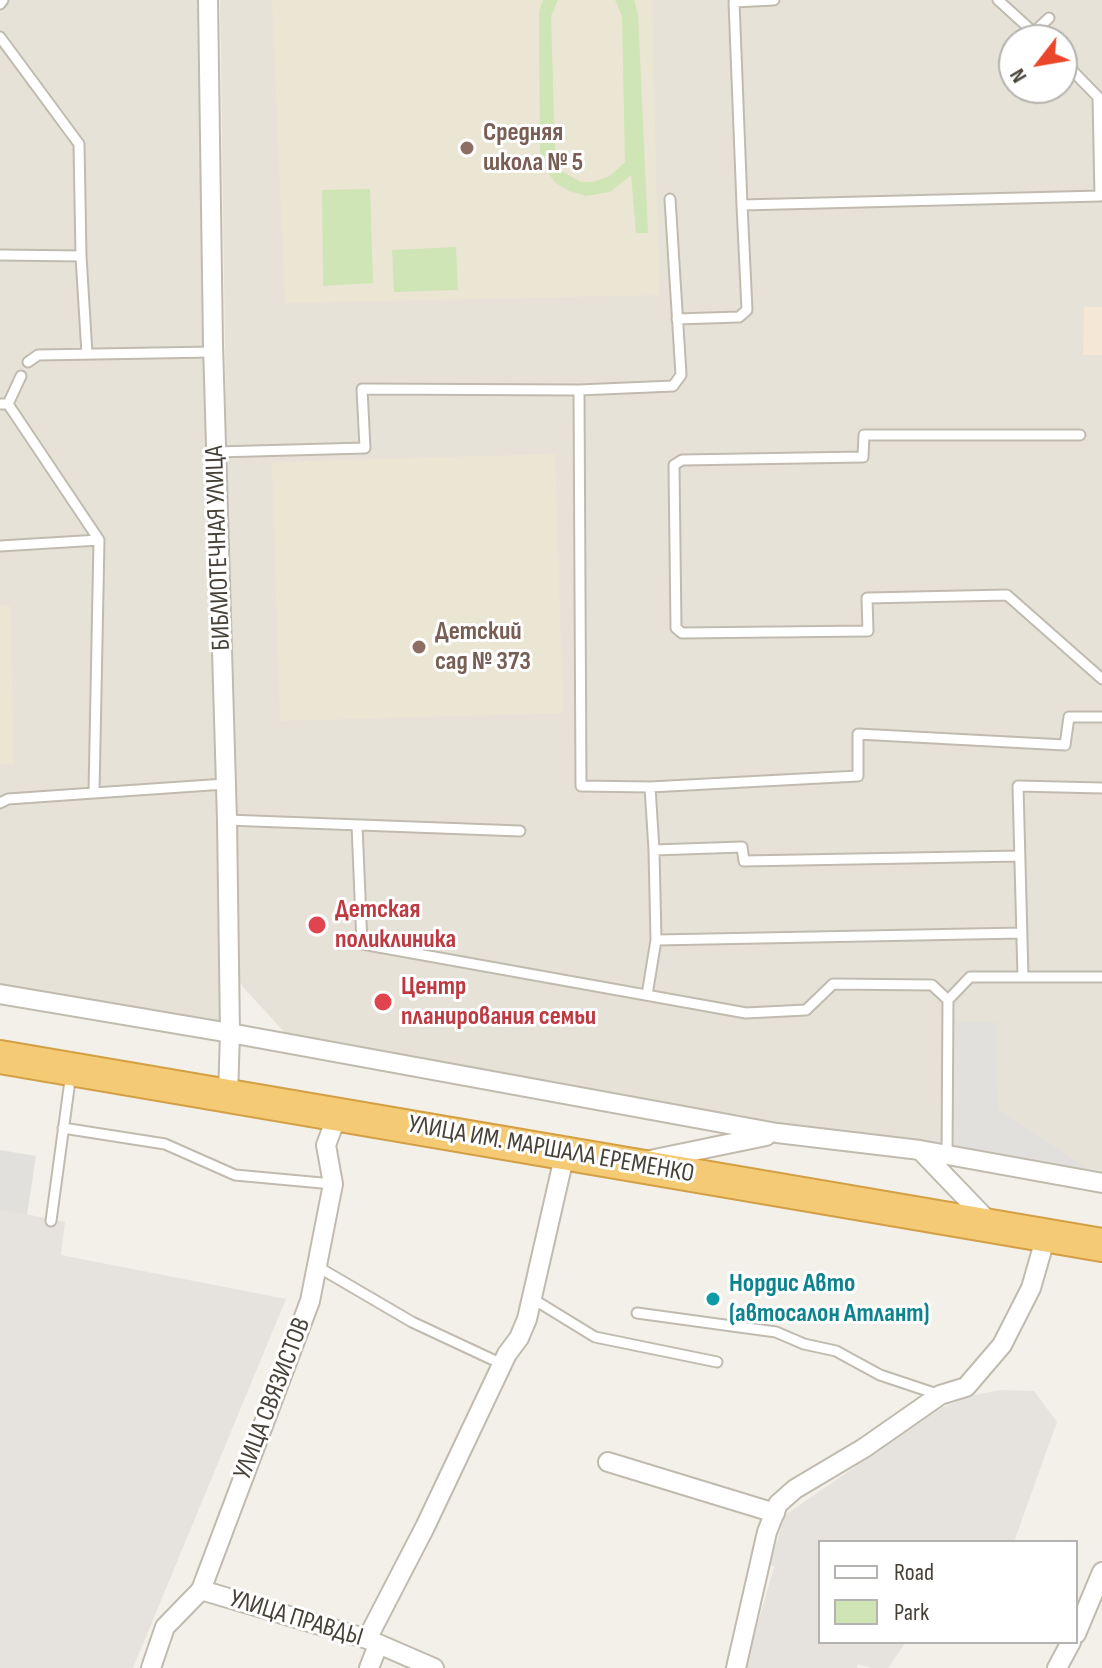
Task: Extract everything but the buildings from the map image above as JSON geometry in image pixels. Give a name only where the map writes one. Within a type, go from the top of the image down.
[{"type":"highway","name":"УЛИЦА ИМ. МАРШАЛА ЕРЕМЕНКО","points":[[0,1057],[1102,1245]]},
{"type":"street","name":"БИБЛИОТЕЧНАЯ УЛИЦА","points":[[208,0],[213,352],[227,820],[228,1096]]},
{"type":"street","points":[[0,994],[777,1133],[920,1150],[1102,1183]]},
{"type":"street","name":"УЛИЦА СВЯЗИСТОВ","points":[[151,1668],[165,1627],[201,1590],[310,1301],[333,1184],[326,1145],[338,1113]]},
{"type":"street","points":[[630,1164],[777,1133]]},
{"type":"street","points":[[920,1150],[993,1226]]},
{"type":"street","points":[[369,1668],[373,1642],[425,1527],[502,1364],[519,1338],[533,1299],[565,1153]]},
{"type":"street","points":[[736,1668],[767,1532],[778,1504],[795,1489],[864,1448],[940,1395],[966,1387],[1002,1345],[1031,1288],[1046,1236]]},
{"type":"street","points":[[608,1462],[775,1513]]},
{"type":"street","points":[[1078,1629],[1102,1572]]},
{"type":"street","name":"УЛИЦА ПРАВДЫ","points":[[201,1590],[373,1642],[434,1668]]},
{"type":"street","points":[[1057,1668],[1070,1644]]},
{"type":"lane","points":[[677,319],[739,317],[747,310],[734,2],[774,0]]},
{"type":"lane","points":[[998,0],[1025,24]]},
{"type":"lane","points":[[1043,24],[1049,18]]},
{"type":"lane","points":[[0,37],[79,144],[87,354]]},
{"type":"lane","points":[[742,205],[1100,196],[1098,97],[1078,76]]},
{"type":"lane","points":[[216,452],[365,448],[362,389],[579,390],[673,386],[681,375],[670,199]]},
{"type":"lane","points":[[0,255],[81,256]]},
{"type":"lane","points":[[28,362],[38,355],[213,352]]},
{"type":"lane","points":[[21,376],[4,404],[99,540],[94,793]]},
{"type":"lane","points":[[579,390],[581,786],[650,787],[858,776],[858,734],[1065,745],[1069,717],[1102,717]]},
{"type":"lane","points":[[1080,435],[864,435],[863,457],[682,460],[674,465],[676,628],[682,633],[868,631],[867,598],[1007,595],[1102,679]]},
{"type":"lane","points":[[0,546],[99,540]]},
{"type":"lane","points":[[0,803],[8,799],[225,784]]},
{"type":"lane","points":[[1023,977],[1018,786],[1102,788]]},
{"type":"lane","points":[[647,995],[656,940],[650,787]]},
{"type":"lane","points":[[227,820],[520,831]]},
{"type":"lane","points":[[357,825],[362,944],[746,1013],[806,1010],[833,984],[932,985],[948,1000]]},
{"type":"lane","points":[[654,850],[742,847],[744,861],[1020,856]]},
{"type":"lane","points":[[656,940],[1022,933]]},
{"type":"lane","points":[[947,1155],[948,1000],[970,977],[1102,977]]},
{"type":"lane","points":[[51,1221],[71,1070]]},
{"type":"lane","points":[[63,1128],[165,1144],[235,1175],[333,1184]]},
{"type":"lane","points":[[318,1267],[412,1322],[502,1364]]},
{"type":"lane","points":[[533,1299],[595,1337],[717,1362]]},
{"type":"lane","points":[[637,1313],[776,1332],[804,1344],[836,1351],[880,1375],[940,1395]]},
{"type":"shaded area","points":[[0,0],[199,0],[225,1025],[0,986]]},
{"type":"shaded area","points":[[220,0],[1102,0],[1102,1179],[714,1115],[287,1035],[234,977]]},
{"type":"shaded area","name":"Средняя школа № 5","points":[[272,0],[652,0],[659,295],[285,303]]},
{"type":"shaded area","points":[[1084,307],[1102,307],[1102,355],[1083,355]]},
{"type":"shaded area","name":"Детский сад № 373","points":[[555,454],[563,713],[280,721],[272,462]]},
{"type":"shaded area","points":[[0,606],[10,606],[14,764],[0,764]]},
{"type":"shaded area","points":[[950,1022],[996,1022],[997,1109],[1102,1178],[950,1152]]},
{"type":"shaded area","points":[[0,1150],[36,1156],[27,1215],[0,1210]]},
{"type":"shaded area","points":[[0,1209],[65,1222],[61,1255],[286,1299],[133,1668],[0,1668]]},
{"type":"shaded area","points":[[1001,1390],[1034,1391],[1057,1422],[1015,1540],[818,1540],[818,1644],[905,1644],[888,1668],[858,1664],[857,1668],[745,1668],[774,1567],[770,1564],[785,1515],[941,1408],[975,1395]]},
{"type":"green space","points":[[543,0],[558,0],[551,16],[555,153],[563,172],[581,182],[593,182],[610,176],[625,162],[622,16],[615,0],[634,0],[638,14],[648,233],[636,233],[631,175],[610,192],[586,196],[556,183],[545,169],[540,152],[539,12]]},
{"type":"green space","points":[[370,189],[373,283],[323,286],[322,190]]},
{"type":"green space","points":[[456,247],[458,290],[394,292],[392,250]]},
{"type":"place","name":"Средняя школа № 5","points":[[467,148]]},
{"type":"place","name":"Детский сад № 373","points":[[419,647]]},
{"type":"place","name":"Детская поликлиника","points":[[317,925]]},
{"type":"place","name":"Центр планирования семьи","points":[[383,1002]]},
{"type":"place","name":"Нордис Авто (автосалон Атлант)","points":[[713,1299]]}]
